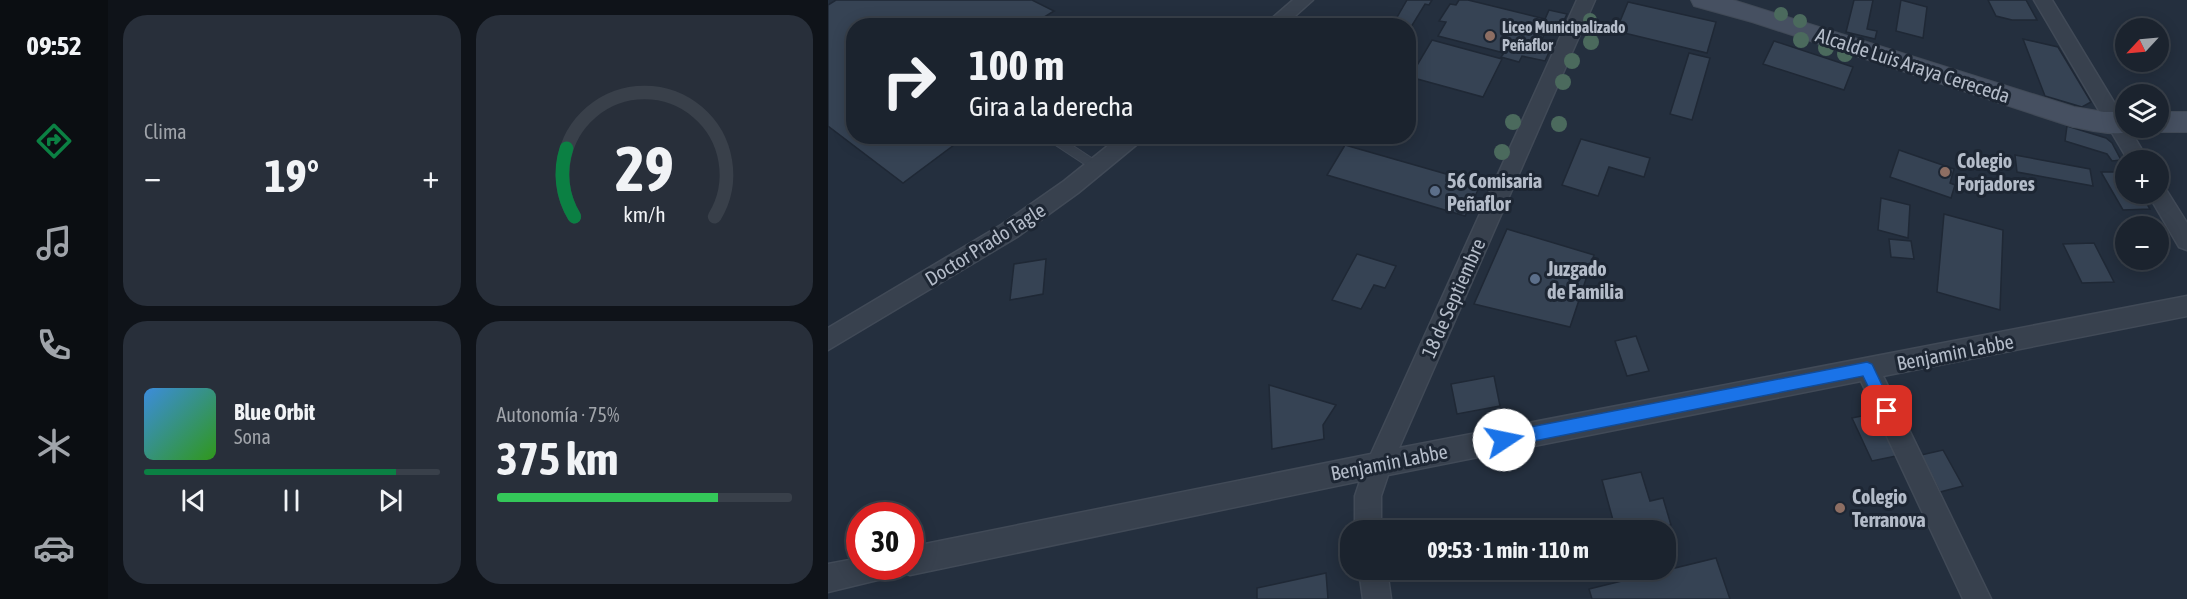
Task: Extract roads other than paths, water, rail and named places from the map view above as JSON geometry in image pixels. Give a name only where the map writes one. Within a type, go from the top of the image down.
[{"type":"main road","name":"Alcalde Luis Araya Cereceda","points":[[1703,0],[1761,16],[2073,117],[2115,122]]},
{"type":"main road","points":[[2169,122],[2187,122]]},
{"type":"street","points":[[1282,18],[1304,0]]},
{"type":"street","name":"18 de Septiembre","points":[[1367,520],[1368,496],[1379,464],[1586,0]]},
{"type":"street","points":[[2043,0],[2115,115]]},
{"type":"street","name":"Doctor Prado Tagle","points":[[828,340],[1009,231],[1097,167],[1124,144]]},
{"type":"street","points":[[2164,204],[2187,241]]},
{"type":"street","name":"Benjamin Labbe","points":[[924,558],[1379,464],[2187,306]]},
{"type":"street","points":[[1867,369],[1977,599]]},
{"type":"street","points":[[828,578],[846,574]]},
{"type":"street","points":[[1374,580],[1377,599]]},
{"type":"lane","points":[[1062,144],[1097,167]]},
{"type":"place","name":"Liceo Municipalizado Peñaflor","points":[[1490,36]]},
{"type":"place","name":"Colegio Forjadores","points":[[1945,172]]},
{"type":"place","name":"56 Comisaria Peñaflor","points":[[1435,191]]},
{"type":"place","name":"Juzgado de Familia","points":[[1535,279]]},
{"type":"place","name":"Colegio Terranova","points":[[1840,508]]}]
